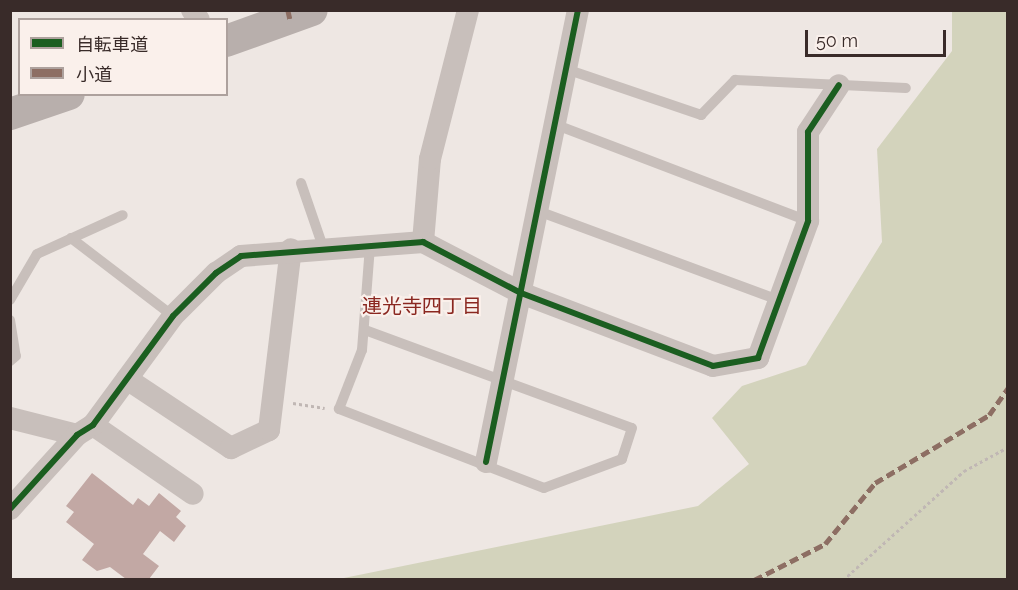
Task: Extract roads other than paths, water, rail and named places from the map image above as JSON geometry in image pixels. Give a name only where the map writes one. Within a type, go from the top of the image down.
[{"type":"main road","points":[[228,40],[312,10]]},
{"type":"main road","points":[[10,114],[63,96]]},
{"type":"street","points":[[423,242],[430,159],[468,10]]},
{"type":"street","points":[[486,462],[505,380],[578,10]]},
{"type":"street","points":[[10,509],[85,430],[127,379],[173,316],[216,273],[241,256],[291,249],[423,242],[521,293],[712,366],[758,358],[808,221],[808,132],[839,85]]},
{"type":"street","points":[[127,379],[231,448],[269,430],[276,401],[291,249]]},
{"type":"street","points":[[10,418],[85,430],[193,494]]},
{"type":"lane","points":[[566,69],[701,116],[735,80],[906,88]]},
{"type":"lane","points":[[554,124],[808,221]]},
{"type":"lane","points":[[301,183],[323,247]]},
{"type":"lane","points":[[538,211],[779,300]]},
{"type":"lane","points":[[10,300],[37,254],[123,215]]},
{"type":"lane","points":[[71,237],[173,316]]},
{"type":"lane","points":[[365,330],[632,428],[622,459],[544,488],[486,462],[339,409],[365,330],[370,246]]},
{"type":"lane","points":[[10,320],[16,356],[10,361]]},
{"type":"district","name":"連光寺四丁目","points":[[422,306]]}]
